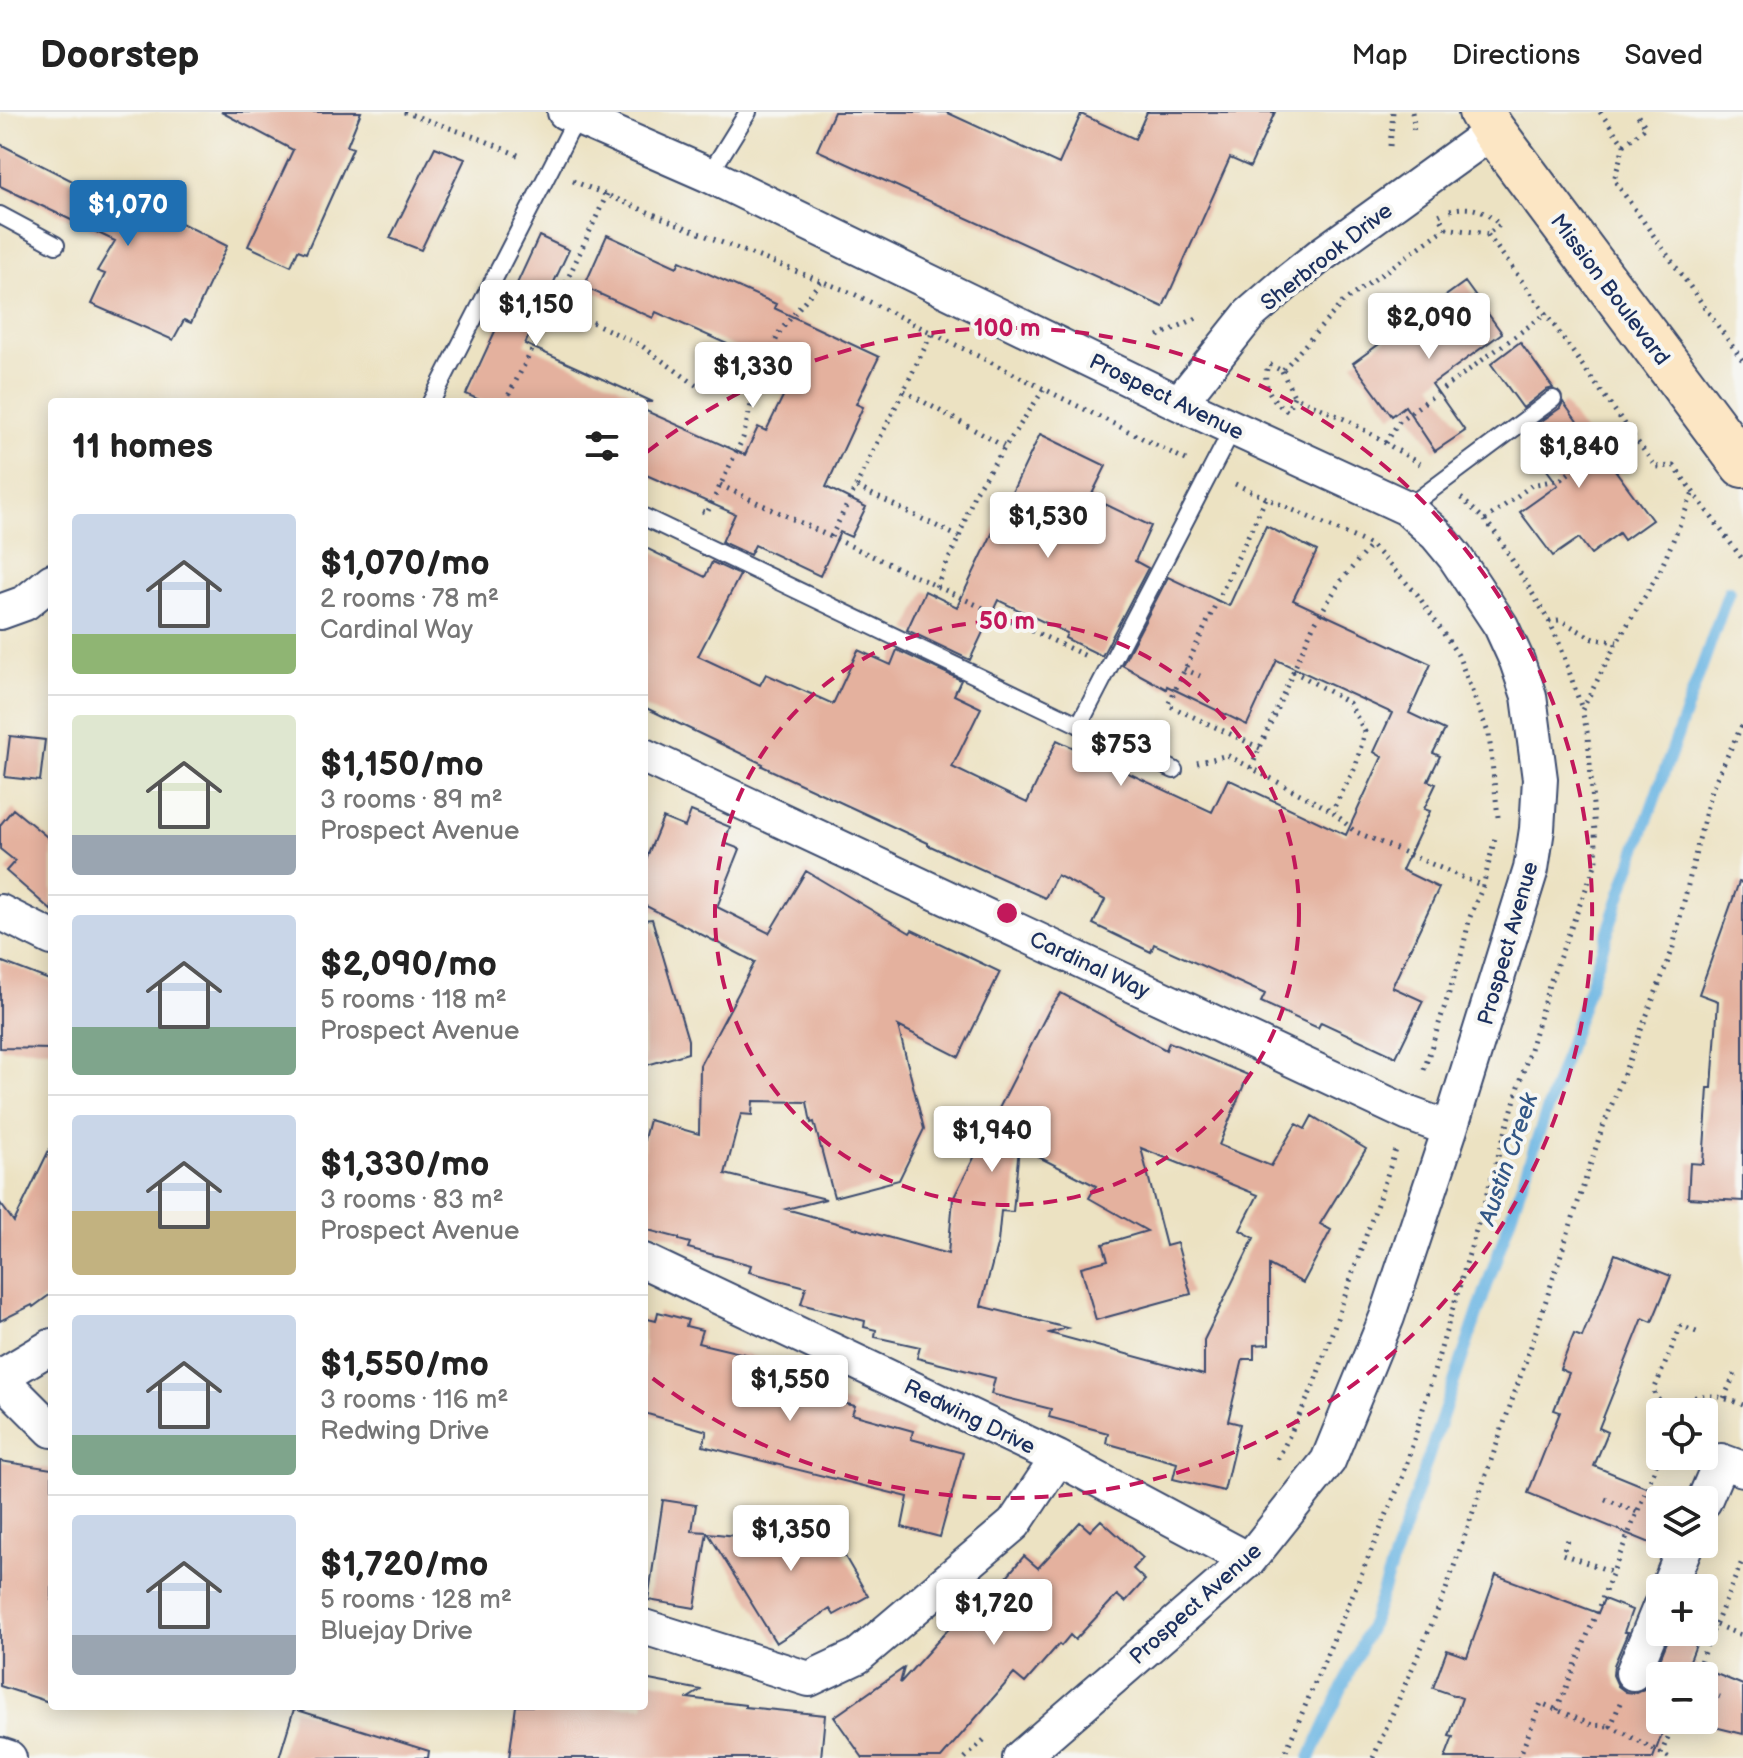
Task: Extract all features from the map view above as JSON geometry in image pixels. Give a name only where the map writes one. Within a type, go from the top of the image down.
[{"type":"main road","name":"Mission Boulevard","points":[[1487,122],[1738,458]]},
{"type":"street","name":"Prospect Avenue","points":[[571,115],[709,175],[1179,403],[1407,508],[1436,534],[1455,557],[1501,626],[1529,696],[1540,779],[1531,869],[1450,1129],[1387,1317],[1328,1461],[1249,1560],[1020,1758]]},
{"type":"street","name":"Sherbrook Drive","points":[[1179,403],[1250,314],[1487,122]]},
{"type":"street","points":[[0,612],[25,603],[48,584]]},
{"type":"street","name":"Cardinal Way","points":[[648,758],[1409,1114],[1450,1129]]},
{"type":"street","points":[[0,912],[48,936]]},
{"type":"street","name":"Redwing Drive","points":[[648,1263],[1058,1458],[1249,1560]]},
{"type":"street","points":[[48,1348],[0,1378],[48,1426]]},
{"type":"street","points":[[648,1628],[809,1679],[858,1656],[1014,1524],[1058,1458]]},
{"type":"street","points":[[1710,1486],[1721,1461],[1743,1469]]},
{"type":"street","points":[[1633,1673],[1646,1641]]},
{"type":"street","points":[[0,1755],[9,1758]]},
{"type":"lane","points":[[709,175],[748,112]]},
{"type":"lane","points":[[433,398],[571,115]]},
{"type":"lane","points":[[0,215],[56,245]]},
{"type":"lane","points":[[1407,508],[1553,399]]},
{"type":"lane","points":[[1079,725],[1233,428]]},
{"type":"lane","points":[[648,519],[1174,770]]},
{"type":"path","points":[[404,112],[520,156]]},
{"type":"path","points":[[1390,146],[1393,112]]},
{"type":"path","points":[[1412,112],[1413,133]]},
{"type":"path","points":[[1600,112],[1624,145]]},
{"type":"path","points":[[1635,112],[1646,127],[1624,145],[1614,180],[1743,361]]},
{"type":"path","points":[[507,398],[557,302],[607,194]]},
{"type":"path","points":[[1282,371],[1343,302],[1446,228],[1487,234],[1500,225],[1489,215],[1466,207],[1439,215],[1446,228]]},
{"type":"path","points":[[1487,234],[1656,467],[1674,466],[1743,560]]},
{"type":"path","points":[[694,507],[707,513],[743,438],[755,388],[780,331],[821,281]]},
{"type":"path","points":[[557,302],[571,312],[642,346],[700,388],[755,388]]},
{"type":"path","points":[[1386,443],[1400,420],[1547,313]]},
{"type":"path","points":[[1158,336],[1199,317]]},
{"type":"path","points":[[831,537],[932,333]]},
{"type":"path","points":[[1283,1758],[1403,1476],[1549,985],[1597,860],[1588,736],[1582,710],[1549,621],[1497,535],[1485,520],[1416,461],[1351,422],[1294,396],[1282,371],[1269,364],[1265,373],[1268,390],[1275,403],[1287,411],[1294,396]]},
{"type":"path","points":[[936,587],[975,492],[1044,389]]},
{"type":"path","points":[[904,391],[1005,447]]},
{"type":"path","points":[[1485,520],[1532,485],[1561,479],[1628,429]]},
{"type":"path","points":[[720,485],[1109,667]]},
{"type":"path","points":[[857,487],[959,537]]},
{"type":"path","points":[[1582,710],[1617,642],[1660,571],[1693,493]]},
{"type":"path","points":[[1260,748],[1168,705],[1266,498]]},
{"type":"path","points":[[1251,768],[1313,626],[1340,582],[1371,545]]},
{"type":"path","points":[[1549,621],[1560,620],[1594,639],[1617,642]]},
{"type":"path","points":[[1184,669],[1200,676]]},
{"type":"path","points":[[1293,671],[1349,703],[1365,732],[1355,768],[1332,811]]},
{"type":"path","points":[[1373,1758],[1443,1598],[1530,1349],[1601,1132],[1672,951],[1711,790],[1743,723]]},
{"type":"path","points":[[1174,770],[1227,755],[1332,811],[1354,831],[1483,886]]},
{"type":"path","points":[[1273,1470],[1313,1387],[1397,1146]]},
{"type":"path","points":[[1657,1398],[1654,1390],[1681,1326],[1699,1333]]},
{"type":"path","points":[[1724,1398],[1736,1371]]},
{"type":"path","points":[[1692,1398],[1708,1394],[1743,1405]]},
{"type":"path","points":[[1557,1710],[1654,1470]]},
{"type":"path","points":[[1605,1499],[1637,1512]]},
{"type":"path","points":[[1568,1540],[1562,1554],[1613,1572]]},
{"type":"path","points":[[1718,1620],[1743,1559]]},
{"type":"path","points":[[1718,1626],[1743,1636]]},
{"type":"path","points":[[1611,1726],[1633,1673]]},
{"type":"path","points":[[1519,1758],[1541,1703],[1592,1725],[1611,1726],[1670,1758]]},
{"type":"path","points":[[1661,1754],[1669,1734]]},
{"type":"building","points":[[221,112],[361,112],[347,146],[353,148],[306,253],[298,250],[291,266],[248,246],[293,150]]},
{"type":"building","points":[[834,112],[946,112],[1059,164],[1081,114],[1135,139],[1147,112],[1275,112],[1250,167],[1230,158],[1163,307],[817,150]]},
{"type":"building","points":[[0,144],[133,212],[138,201],[227,246],[191,323],[184,320],[173,340],[91,304],[105,274],[97,271],[115,241],[0,186]]},
{"type":"building","points":[[435,147],[465,159],[421,250],[390,238]]},
{"type":"building","points":[[607,235],[677,267],[680,261],[776,304],[774,308],[879,357],[856,404],[863,407],[826,487],[866,507],[851,537],[840,532],[820,576],[755,545],[750,555],[722,542],[735,514],[648,476],[648,412],[745,455],[758,427],[766,431],[793,376],[656,312],[653,318],[584,287]]},
{"type":"building","points":[[539,236],[569,250],[525,344],[644,398],[475,398],[466,394]]},
{"type":"building","points":[[1465,282],[1502,333],[1432,384],[1465,431],[1435,451],[1405,406],[1392,416],[1353,363]]},
{"type":"building","points":[[1520,342],[1553,388],[1523,408],[1491,364]]},
{"type":"building","points":[[1563,402],[1652,520],[1624,540],[1619,533],[1591,554],[1579,538],[1553,556],[1520,512],[1558,485],[1525,440],[1539,429],[1536,425],[1560,408]]},
{"type":"building","points":[[1040,434],[1106,466],[1092,498],[1151,526],[1135,561],[1148,568],[1102,656],[1065,638],[1067,633],[998,600],[970,660],[907,630],[925,591],[957,607]]},
{"type":"building","points":[[1266,526],[1317,551],[1293,600],[1431,664],[1409,713],[1445,730],[1433,753],[1440,756],[1428,781],[1436,784],[1424,809],[1430,811],[1402,870],[1439,888],[1392,987],[1423,1001],[1396,1057],[1321,1022],[1318,1028],[1261,1002],[1265,994],[1154,944],[1151,952],[1093,924],[1105,900],[1057,875],[1045,898],[762,766],[648,709],[648,549],[705,577],[712,562],[740,575],[698,656],[760,685],[766,674],[833,704],[858,650],[891,665],[897,650],[961,680],[954,695],[981,708],[952,767],[1027,803],[1057,740],[1212,812],[1228,779],[1346,835],[1382,757],[1374,752],[1392,713],[1277,660],[1247,725],[1167,686],[1166,689],[1122,665],[1168,577],[1229,606]]},
{"type":"building","points":[[10,736],[45,740],[40,781],[5,777]]},
{"type":"building","points":[[13,809],[48,838],[48,908],[6,871],[15,861],[0,849],[0,825]]},
{"type":"building","points":[[691,811],[730,827],[724,843],[740,849],[717,907],[769,933],[806,871],[910,933],[912,930],[1000,972],[959,1057],[898,1026],[924,1129],[899,1180],[834,1197],[807,1102],[753,1101],[752,1115],[741,1114],[725,1174],[826,1199],[786,1209],[948,1254],[953,1199],[1049,1010],[1061,993],[1166,1050],[1169,1042],[1248,1075],[1219,1145],[1271,1166],[1296,1124],[1305,1129],[1312,1116],[1366,1149],[1320,1224],[1331,1230],[1303,1283],[1269,1265],[1269,1344],[1254,1345],[1254,1359],[1243,1359],[1228,1421],[1240,1424],[1224,1491],[1173,1479],[1177,1463],[1106,1443],[1108,1433],[1049,1417],[1051,1409],[991,1394],[995,1378],[917,1358],[920,1347],[875,1337],[876,1330],[864,1327],[865,1321],[801,1304],[806,1287],[749,1272],[751,1265],[688,1248],[690,1243],[679,1238],[648,1230],[649,1120],[699,1134],[700,1065],[755,962],[648,907],[648,854],[663,818],[685,827]],"holes":[[[1019,1147],[1096,1186],[1089,1198],[1147,1231],[1103,1244],[1108,1260],[1081,1267],[1096,1320],[1191,1294],[1177,1243],[1166,1246],[1141,1148],[1258,1195],[1240,1230],[1254,1238],[1204,1340],[1204,1375],[1049,1333],[1067,1328],[981,1306],[998,1242],[1001,1211],[1013,1212]]]},
{"type":"building","points":[[1739,882],[1743,883],[1743,1201],[1688,1198],[1690,1163],[1703,1164],[1718,1001],[1699,994]]},
{"type":"building","points":[[652,919],[688,1040],[688,1053],[648,1065],[648,920]]},
{"type":"building","points":[[0,961],[48,979],[48,1049],[0,1048]]},
{"type":"building","points":[[48,1152],[48,1296],[33,1307],[0,1321],[0,1203],[14,1222]]},
{"type":"building","points":[[1615,1254],[1671,1276],[1652,1322],[1643,1318],[1599,1428],[1608,1432],[1594,1466],[1646,1487],[1646,1541],[1528,1493],[1560,1412],[1554,1410],[1569,1373],[1560,1369],[1574,1334],[1582,1337]]},
{"type":"building","points":[[658,1312],[688,1320],[686,1326],[702,1330],[698,1343],[757,1357],[756,1364],[772,1368],[769,1377],[841,1396],[839,1402],[855,1406],[852,1414],[913,1431],[911,1439],[963,1453],[940,1537],[902,1527],[908,1497],[703,1446],[707,1431],[648,1414],[648,1319],[656,1321]]},
{"type":"building","points":[[0,1461],[48,1468],[48,1702],[0,1686]]},
{"type":"building","points":[[663,1500],[696,1505],[692,1531],[707,1532],[695,1608],[648,1600]]},
{"type":"building","points":[[778,1517],[826,1524],[868,1596],[834,1615],[830,1609],[776,1643],[708,1533],[745,1537]]},
{"type":"building","points":[[1101,1520],[1143,1558],[1133,1569],[1145,1580],[1125,1602],[1117,1595],[1075,1640],[1070,1635],[1061,1646],[1059,1644],[1025,1683],[1014,1674],[941,1758],[863,1758],[834,1717],[904,1668],[900,1683],[980,1594],[987,1600],[1024,1556],[1038,1568],[1080,1522],[1090,1531]]},
{"type":"building","points":[[1496,1575],[1598,1613],[1604,1599],[1632,1610],[1613,1675],[1618,1686],[1626,1692],[1636,1693],[1646,1688],[1646,1734],[1662,1734],[1653,1758],[1445,1758],[1462,1698],[1433,1688],[1447,1650],[1467,1657]]},
{"type":"building","points":[[1665,1646],[1696,1646],[1689,1662],[1659,1662]]},
{"type":"building","points":[[1718,1675],[1743,1685],[1743,1734],[1718,1728]]},
{"type":"building","points":[[648,1680],[701,1690],[688,1698],[825,1715],[821,1758],[509,1758],[515,1710],[648,1710]]},
{"type":"building","points":[[294,1710],[429,1751],[428,1758],[279,1758]]},
{"type":"waterway","name":"Austin Creek","points":[[1310,1758],[1372,1622],[1626,879],[1729,591]]}]
